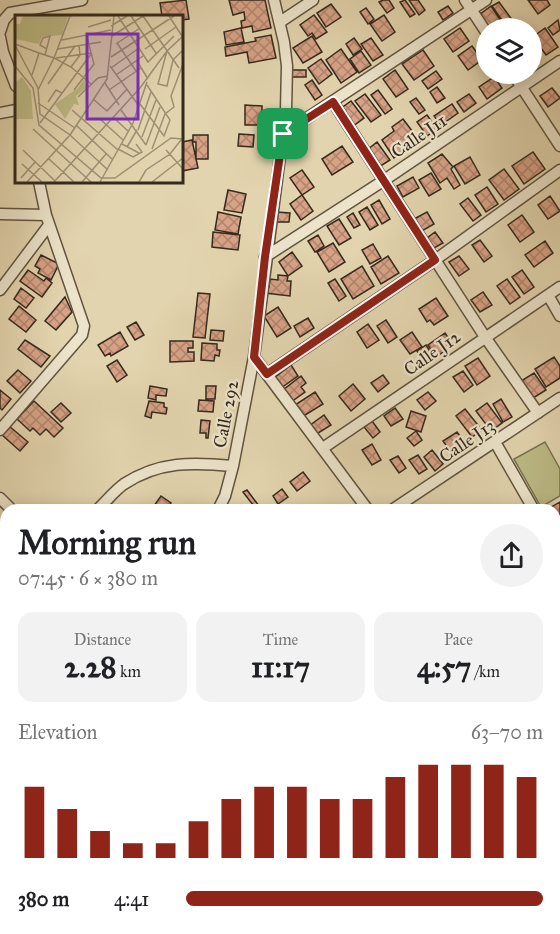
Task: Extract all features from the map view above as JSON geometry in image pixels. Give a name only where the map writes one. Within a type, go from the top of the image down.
[{"type":"street","points":[[0,32],[4,20],[10,14],[82,0]]},
{"type":"street","name":"Calle 292","points":[[221,504],[233,466],[254,357],[265,257],[286,110],[287,66],[274,0]]},
{"type":"street","points":[[280,22],[313,0]]},
{"type":"street","points":[[283,134],[333,102],[468,5],[486,0]]},
{"type":"street","points":[[468,5],[477,18]]},
{"type":"street","points":[[0,37],[15,83]]},
{"type":"street","name":"Calle J11","points":[[265,257],[383,181],[560,61]]},
{"type":"street","points":[[519,84],[560,146]]},
{"type":"street","points":[[333,102],[485,337],[538,413]]},
{"type":"street","points":[[0,113],[15,110]]},
{"type":"street","points":[[267,374],[435,260],[560,170]]},
{"type":"street","points":[[0,430],[82,334],[84,326],[48,220],[39,183]]},
{"type":"street","points":[[0,214],[48,220]]},
{"type":"street","points":[[0,290],[48,220]]},
{"type":"street","name":"Calle J12","points":[[323,448],[560,287]]},
{"type":"street","points":[[548,295],[560,316]]},
{"type":"street","points":[[254,357],[364,504]]},
{"type":"street","name":"Calle J13","points":[[401,504],[560,398]]},
{"type":"street","points":[[495,442],[531,504]]},
{"type":"street","points":[[103,504],[123,485],[151,470],[194,462],[233,466]]},
{"type":"shaded area","points":[[545,442],[560,469],[560,496],[546,504],[539,504],[514,459]]},
{"type":"building","points":[[186,0],[189,19],[183,20],[183,15],[162,15],[160,3]]},
{"type":"building","points":[[229,0],[265,0],[271,28],[253,32],[252,26],[242,28],[241,21],[245,20],[244,12],[233,15]]},
{"type":"building","points":[[389,0],[394,8],[387,13],[379,2]]},
{"type":"building","points":[[405,0],[415,14],[410,17],[400,2]]},
{"type":"building","points":[[409,0],[418,0],[425,10],[419,15]]},
{"type":"building","points":[[528,0],[547,0],[550,5],[538,14]]},
{"type":"building","points":[[499,2],[511,18],[500,18],[492,6]]},
{"type":"building","points":[[331,4],[341,17],[326,27],[317,13]]},
{"type":"building","points":[[448,6],[453,13],[443,20],[438,12]]},
{"type":"building","points":[[491,6],[499,18],[481,18],[479,15]]},
{"type":"building","points":[[366,8],[374,19],[368,24],[360,12]]},
{"type":"building","points":[[314,15],[327,32],[316,39],[312,33],[308,36],[300,25]]},
{"type":"building","points":[[384,15],[395,32],[382,41],[370,24]]},
{"type":"building","points":[[558,20],[560,30],[553,35],[548,28]]},
{"type":"building","points":[[241,28],[244,42],[226,45],[224,32]]},
{"type":"building","points":[[460,28],[469,41],[453,52],[444,39]]},
{"type":"building","points":[[545,28],[558,47],[546,55],[542,49],[542,30]]},
{"type":"building","points":[[271,35],[276,58],[249,63],[247,52],[226,56],[225,47],[256,41],[255,38]]},
{"type":"building","points":[[312,36],[322,52],[303,63],[293,48]]},
{"type":"building","points":[[354,38],[362,49],[353,55],[346,44]]},
{"type":"building","points":[[371,38],[383,55],[373,61],[361,44]]},
{"type":"building","points":[[472,46],[476,52],[476,64],[468,70],[458,56]]},
{"type":"building","points":[[341,49],[357,72],[341,83],[326,60]]},
{"type":"building","points":[[423,50],[434,66],[414,80],[402,64]]},
{"type":"building","points":[[361,51],[371,65],[359,73],[350,59]]},
{"type":"building","points":[[321,59],[332,74],[319,84],[308,68]]},
{"type":"building","points":[[292,70],[306,70],[306,77],[292,77]]},
{"type":"building","points":[[395,70],[408,89],[396,97],[383,79]]},
{"type":"building","points":[[436,71],[442,79],[428,89],[422,81]]},
{"type":"building","points":[[312,80],[322,95],[315,100],[305,85]]},
{"type":"building","points":[[484,84],[499,84],[502,88],[487,99],[479,87]]},
{"type":"building","points":[[437,87],[445,98],[437,103],[430,92]]},
{"type":"building","points":[[552,88],[560,98],[548,107],[540,96]]},
{"type":"building","points":[[378,90],[392,109],[385,114],[371,95]]},
{"type":"building","points":[[365,94],[381,115],[371,122],[355,101]]},
{"type":"building","points":[[469,94],[476,103],[464,112],[457,102]]},
{"type":"building","points":[[416,98],[425,110],[419,114],[410,102]]},
{"type":"building","points":[[351,101],[364,118],[352,127],[340,109]]},
{"type":"building","points":[[452,104],[458,113],[441,125],[434,116]]},
{"type":"building","points":[[245,105],[262,106],[262,125],[245,125]]},
{"type":"building","points":[[427,115],[437,129],[427,136],[417,122]]},
{"type":"building","points":[[403,119],[419,140],[394,158],[382,140],[394,131],[392,127]]},
{"type":"building","points":[[239,134],[254,135],[253,147],[238,146]]},
{"type":"building","points":[[193,135],[208,135],[208,159],[196,159],[196,142],[193,142]]},
{"type":"building","points":[[192,140],[198,168],[183,171],[183,142]]},
{"type":"building","points":[[377,142],[390,160],[379,167],[367,150]]},
{"type":"building","points":[[342,146],[353,162],[332,175],[322,159]]},
{"type":"building","points":[[533,152],[545,169],[524,184],[512,166]]},
{"type":"building","points":[[442,154],[453,167],[451,169],[460,185],[454,189],[447,178],[440,183],[428,163]]},
{"type":"building","points":[[470,157],[480,175],[465,184],[454,166]]},
{"type":"building","points":[[504,169],[519,189],[504,200],[489,180]]},
{"type":"building","points":[[302,170],[314,187],[302,195],[290,178]]},
{"type":"building","points":[[431,173],[441,189],[429,196],[419,180]]},
{"type":"building","points":[[413,177],[419,188],[403,197],[397,186]]},
{"type":"building","points":[[487,187],[498,204],[486,212],[475,195]]},
{"type":"building","points":[[228,190],[246,194],[242,213],[224,210]]},
{"type":"building","points":[[302,195],[313,211],[301,220],[290,204]]},
{"type":"building","points":[[550,196],[560,211],[548,219],[538,205]]},
{"type":"building","points":[[468,198],[481,215],[473,221],[460,204]]},
{"type":"building","points":[[379,200],[390,219],[382,224],[371,205]]},
{"type":"building","points":[[367,207],[378,225],[370,230],[359,212]]},
{"type":"building","points":[[218,212],[241,217],[238,234],[215,230]]},
{"type":"building","points":[[276,212],[290,213],[289,222],[275,222]]},
{"type":"building","points":[[427,212],[434,224],[420,232],[412,220]]},
{"type":"building","points":[[353,213],[360,225],[354,228],[347,217]]},
{"type":"building","points":[[522,215],[534,232],[520,242],[508,225]]},
{"type":"building","points":[[339,219],[351,238],[339,245],[327,226]]},
{"type":"building","points":[[213,232],[240,235],[238,250],[212,247]]},
{"type":"building","points":[[435,232],[443,243],[434,248],[427,238]]},
{"type":"building","points":[[318,235],[324,246],[315,252],[308,241]]},
{"type":"building","points":[[480,240],[492,256],[484,262],[472,245]]},
{"type":"building","points":[[545,241],[553,253],[534,267],[525,255]]},
{"type":"building","points":[[333,243],[345,262],[329,272],[317,252]]},
{"type":"building","points":[[373,244],[381,258],[370,264],[362,250]]},
{"type":"building","points":[[292,252],[302,266],[288,276],[279,262]]},
{"type":"building","points":[[41,255],[59,264],[51,280],[38,273],[40,269],[35,266]]},
{"type":"building","points":[[388,256],[399,273],[381,284],[371,267]]},
{"type":"building","points":[[459,256],[469,269],[459,276],[449,262]]},
{"type":"building","points":[[362,266],[374,286],[353,299],[341,279]]},
{"type":"building","points":[[28,270],[44,281],[46,278],[52,283],[42,297],[20,281]]},
{"type":"building","points":[[522,270],[534,287],[524,294],[512,277]]},
{"type":"building","points":[[278,275],[288,276],[287,281],[291,281],[290,296],[265,293],[270,279],[278,280]]},
{"type":"building","points":[[335,279],[346,296],[339,301],[328,283]]},
{"type":"building","points":[[507,279],[520,297],[510,304],[497,286]]},
{"type":"building","points":[[21,288],[34,298],[26,308],[14,299]]},
{"type":"building","points":[[483,292],[492,305],[480,312],[471,300]]},
{"type":"building","points":[[198,293],[210,294],[205,338],[193,337]]},
{"type":"building","points":[[65,297],[72,312],[56,330],[45,321]]},
{"type":"building","points":[[436,298],[448,316],[434,325],[430,320],[427,322],[419,309]]},
{"type":"building","points":[[19,306],[36,320],[26,332],[9,319]]},
{"type":"building","points":[[278,307],[291,328],[277,337],[264,316]]},
{"type":"building","points":[[308,318],[314,328],[300,337],[294,326]]},
{"type":"building","points":[[386,320],[397,337],[388,343],[377,326]]},
{"type":"building","points":[[136,322],[144,335],[135,340],[127,327]]},
{"type":"building","points":[[368,324],[379,340],[367,348],[357,332]]},
{"type":"building","points":[[211,330],[224,331],[223,341],[210,340]]},
{"type":"building","points":[[120,332],[128,346],[111,356],[110,353],[105,356],[98,345]]},
{"type":"building","points":[[412,332],[422,347],[410,354],[400,340]]},
{"type":"building","points":[[445,333],[453,345],[436,357],[428,345]]},
{"type":"building","points":[[25,340],[50,356],[41,367],[18,349]]},
{"type":"building","points":[[170,341],[193,341],[193,348],[188,348],[188,352],[194,352],[194,361],[170,362]]},
{"type":"building","points":[[202,343],[217,344],[217,350],[220,350],[219,356],[215,355],[214,361],[201,360]]},
{"type":"building","points":[[426,345],[435,359],[426,364],[417,351]]},
{"type":"building","points":[[554,357],[560,366],[560,378],[546,387],[535,369]]},
{"type":"building","points":[[478,358],[490,376],[477,385],[465,366]]},
{"type":"building","points":[[117,360],[127,375],[117,382],[107,366]]},
{"type":"building","points":[[291,365],[298,376],[281,388],[274,378]]},
{"type":"building","points":[[18,370],[31,381],[20,393],[7,381]]},
{"type":"building","points":[[463,371],[473,385],[464,392],[453,377]]},
{"type":"building","points":[[534,373],[546,390],[530,400],[518,383]]},
{"type":"building","points":[[383,375],[389,383],[378,392],[371,383]]},
{"type":"building","points":[[301,376],[306,383],[301,387],[305,392],[291,402],[283,390]]},
{"type":"building","points":[[353,384],[365,399],[351,411],[339,396]]},
{"type":"building","points":[[150,386],[167,389],[166,396],[156,395],[156,400],[148,398]]},
{"type":"building","points":[[206,386],[216,386],[215,399],[206,399]]},
{"type":"building","points":[[0,390],[11,399],[2,410],[0,408]]},
{"type":"building","points":[[315,392],[323,404],[302,417],[295,405]]},
{"type":"building","points":[[428,392],[436,401],[425,410],[417,400]]},
{"type":"building","points":[[501,399],[512,417],[503,422],[493,404]]},
{"type":"building","points":[[199,400],[214,401],[213,412],[198,411]]},
{"type":"building","points":[[34,401],[63,428],[54,437],[46,429],[40,435],[33,428],[30,431],[17,419]]},
{"type":"building","points":[[149,401],[164,403],[164,407],[167,408],[166,414],[152,412],[151,418],[145,416]]},
{"type":"building","points":[[61,403],[71,413],[61,422],[51,412]]},
{"type":"building","points":[[487,403],[502,423],[491,431],[476,411]]},
{"type":"building","points":[[395,408],[403,419],[391,426],[384,416]]},
{"type":"building","points":[[465,409],[482,430],[472,437],[456,416]]},
{"type":"building","points":[[411,411],[426,416],[421,432],[406,427]]},
{"type":"building","points":[[324,415],[331,425],[315,435],[309,426]]},
{"type":"building","points":[[201,420],[210,421],[208,438],[206,438],[206,433],[200,433]]},
{"type":"building","points":[[372,421],[380,432],[373,438],[364,427]]},
{"type":"building","points":[[9,426],[28,442],[20,451],[2,435]]},
{"type":"building","points":[[416,431],[422,440],[414,446],[407,438]]},
{"type":"building","points":[[457,432],[467,446],[453,455],[443,441]]},
{"type":"building","points":[[372,444],[381,460],[372,465],[362,450]]},
{"type":"building","points":[[432,450],[443,464],[435,471],[424,457]]},
{"type":"building","points":[[418,455],[427,469],[419,474],[409,460]]},
{"type":"building","points":[[398,456],[406,468],[399,473],[390,460]]},
{"type":"building","points":[[303,472],[310,481],[297,491],[290,482]]},
{"type":"building","points":[[282,489],[288,497],[278,504],[273,496]]},
{"type":"building","points":[[247,490],[258,504],[252,504],[243,492]]},
{"type":"building","points":[[161,496],[171,503],[170,504],[155,504]]},
{"type":"route","points":[[333,102],[435,260],[267,374],[254,357],[265,257],[283,134],[333,102]]}]
